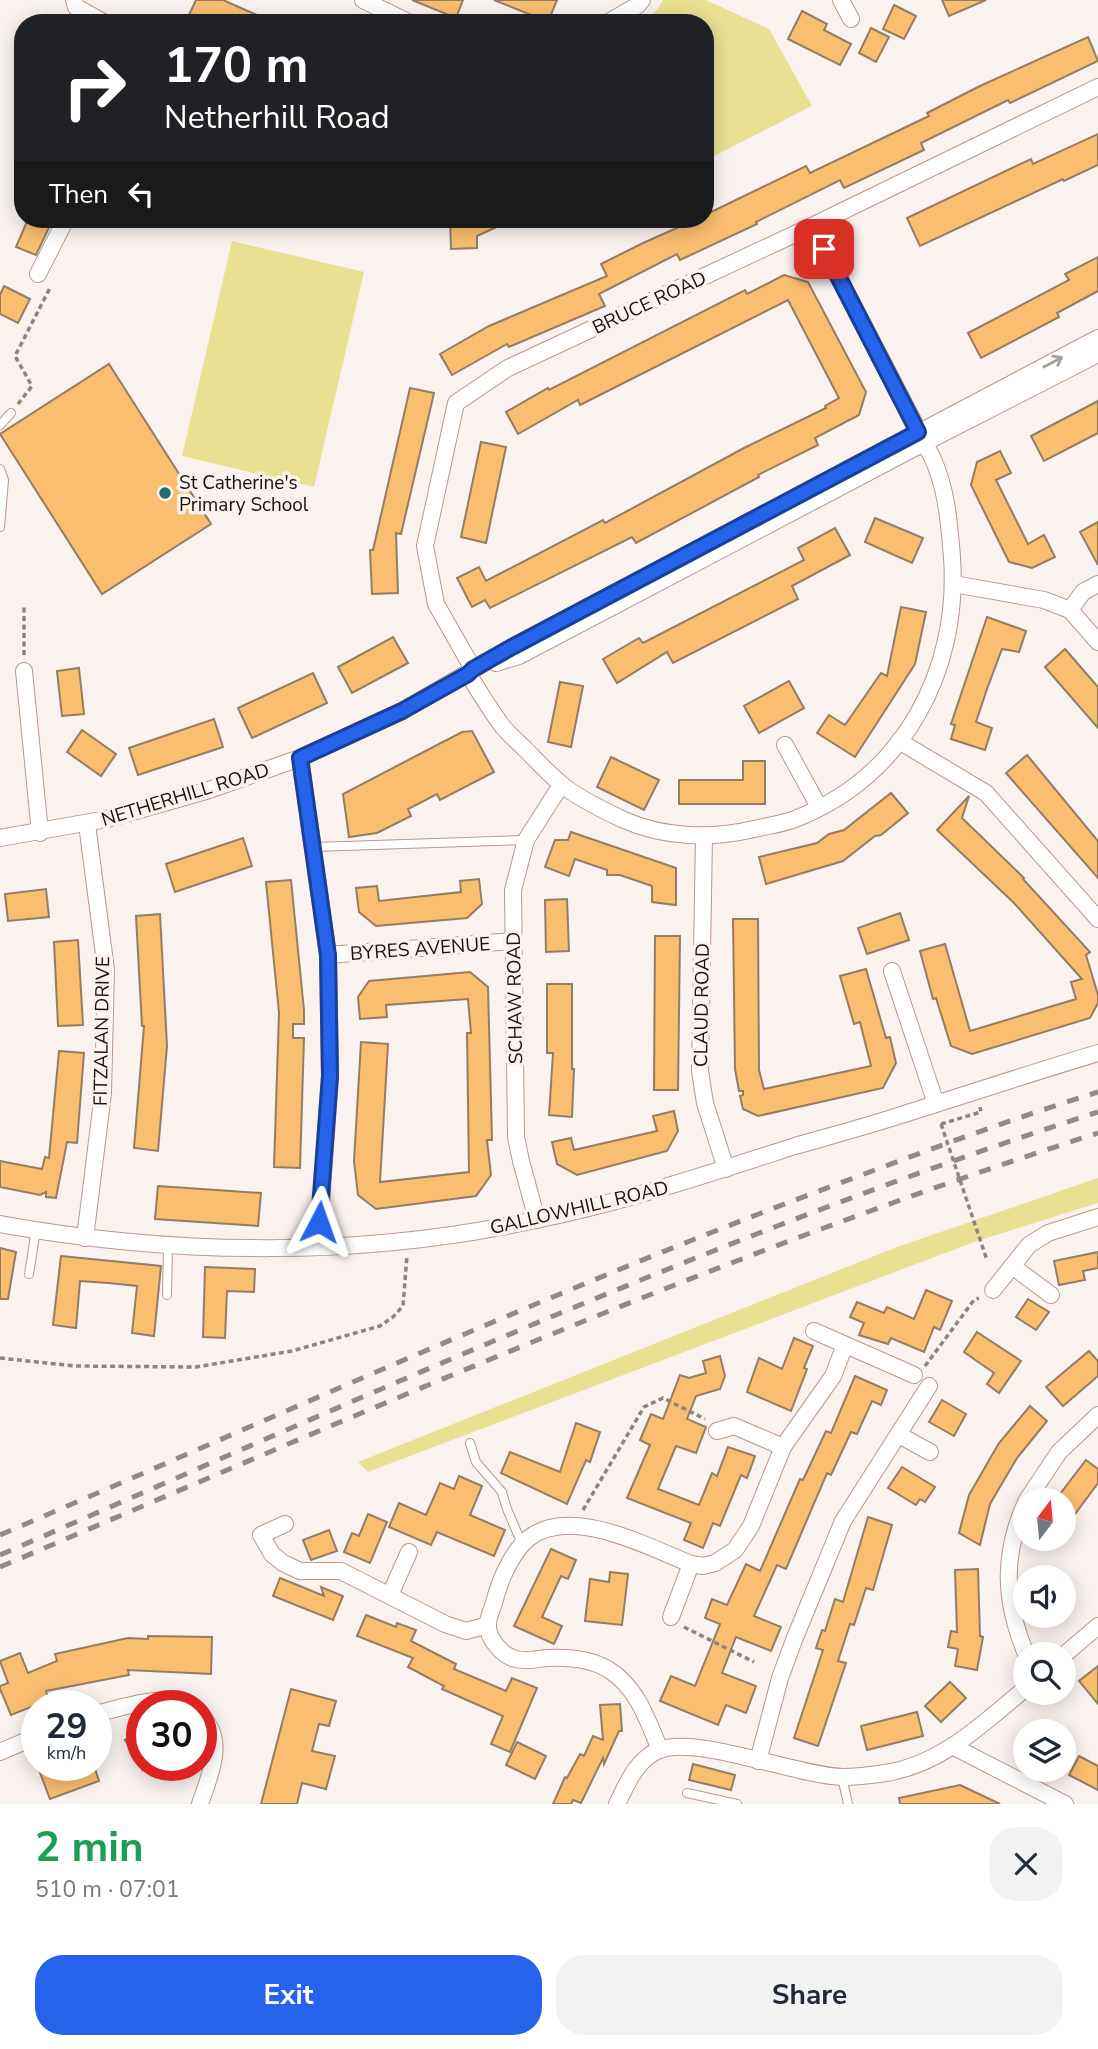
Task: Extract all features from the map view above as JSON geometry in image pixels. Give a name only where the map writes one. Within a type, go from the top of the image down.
[{"type":"street","points":[[74,0],[76,7],[89,14]]},
{"type":"street","points":[[363,0],[392,14]]},
{"type":"street","points":[[622,14],[642,0]]},
{"type":"street","points":[[841,0],[851,19]]},
{"type":"street","name":"BRUCE ROAD","points":[[812,226],[940,476],[948,506],[954,584],[950,629],[940,666],[919,714],[899,741],[864,779],[794,820],[734,834],[704,836],[659,831],[625,820],[561,785],[501,726],[436,604],[425,546],[456,403],[508,368],[812,226],[1098,87]]},
{"type":"street","points":[[38,274],[61,228]]},
{"type":"street","name":"NETHERHILL ROAD","points":[[0,838],[87,824],[206,791],[300,758],[402,711],[471,672],[519,656],[921,438],[1098,338]]},
{"type":"street","name":"NETHERHILL ROAD","points":[[921,438],[1098,354]]},
{"type":"street","points":[[954,584],[1044,600],[1070,610],[1098,642]]},
{"type":"street","points":[[1070,610],[1083,592],[1098,584]]},
{"type":"street","points":[[24,671],[40,832]]},
{"type":"street","points":[[899,741],[986,793],[1098,919]]},
{"type":"street","points":[[785,745],[819,807]]},
{"type":"street","points":[[300,758],[328,955],[330,1076],[318,1246]]},
{"type":"street","name":"SCHAW ROAD","points":[[537,1220],[516,1137],[513,890],[526,840],[561,785]]},
{"type":"street","name":"FITZALAN DRIVE","points":[[85,1238],[103,1093],[106,970],[87,824]]},
{"type":"street","name":"CLAUD ROAD","points":[[704,836],[700,1071],[705,1103],[726,1169]]},
{"type":"street","name":"BYRES AVENUE","points":[[328,955],[512,941]]},
{"type":"street","points":[[892,971],[936,1104]]},
{"type":"street","name":"GALLOWHILL ROAD","points":[[0,1224],[85,1238],[220,1247],[318,1246],[406,1240],[537,1220],[624,1199],[726,1169],[1098,1053]]},
{"type":"street","points":[[993,1290],[1029,1245],[1048,1233],[1098,1217]]},
{"type":"street","points":[[1012,1266],[1051,1295]]},
{"type":"street","points":[[814,1331],[914,1375]]},
{"type":"street","points":[[660,1750],[643,1708],[615,1673],[606,1667],[578,1658],[527,1661],[513,1659],[502,1652],[491,1636],[488,1625],[495,1597],[522,1544],[537,1532],[574,1525],[594,1527],[691,1564],[703,1566],[715,1563],[735,1550],[751,1526],[783,1447],[833,1377],[845,1345]]},
{"type":"street","points":[[758,1761],[780,1678],[839,1531],[929,1386]]},
{"type":"street","points":[[1035,1488],[1059,1452],[1098,1415]]},
{"type":"street","points":[[717,1431],[734,1426],[783,1447]]},
{"type":"street","points":[[899,1435],[930,1452]]},
{"type":"street","points":[[285,1524],[261,1535],[272,1554],[283,1563],[300,1571],[341,1571],[446,1624],[466,1631],[488,1625]]},
{"type":"street","points":[[1013,1536],[1009,1555],[1008,1594],[1021,1642]]},
{"type":"street","points":[[390,1595],[409,1552]]},
{"type":"street","points":[[671,1617],[691,1564]]},
{"type":"street","points":[[1076,1645],[1098,1626]]},
{"type":"street","points":[[617,1804],[632,1773],[644,1760],[660,1750],[688,1747],[842,1777],[888,1773],[923,1762],[954,1747],[1013,1699]]},
{"type":"street","points":[[0,1752],[21,1743]]},
{"type":"street","points":[[954,1747],[1065,1804]]},
{"type":"street","points":[[200,1804],[207,1781]]},
{"type":"lane","points":[[0,425],[11,413]]},
{"type":"lane","points":[[0,469],[4,480],[0,527]]},
{"type":"lane","points":[[314,848],[526,840]]},
{"type":"lane","points":[[29,1274],[36,1230]]},
{"type":"lane","points":[[167,1295],[168,1245]]},
{"type":"lane","points":[[470,1443],[476,1462],[502,1492],[522,1544]]},
{"type":"lane","points":[[842,1777],[848,1804]]},
{"type":"lane","points":[[687,1793],[737,1804]]},
{"type":"path","points":[[11,413],[32,386],[15,356],[53,281]]},
{"type":"path","points":[[24,606],[24,671]]},
{"type":"path","points":[[981,1112],[941,1124],[987,1260]]},
{"type":"path","points":[[0,1358],[75,1366],[196,1367],[292,1350],[380,1326],[403,1306],[407,1265],[406,1240]]},
{"type":"path","points":[[929,1386],[922,1370],[974,1300],[993,1290]]},
{"type":"path","points":[[574,1525],[644,1407],[663,1398],[704,1418],[717,1431]]},
{"type":"path","points":[[671,1617],[691,1632],[754,1662]]},
{"type":"shaded area","points":[[663,0],[706,0],[769,29],[812,106],[714,156],[714,14],[652,14]]},
{"type":"shaded area","points":[[232,241],[364,272],[314,487],[182,456]]},
{"type":"shaded area","points":[[1098,1178],[1098,1203],[974,1242],[368,1472],[358,1462],[897,1247]]},
{"type":"building","points":[[196,0],[223,0],[255,14],[189,14]]},
{"type":"building","points":[[412,0],[463,0],[458,14],[446,14]]},
{"type":"building","points":[[494,0],[557,0],[551,14],[528,14]]},
{"type":"building","points":[[942,0],[986,0],[949,16]]},
{"type":"building","points":[[894,5],[916,16],[904,39],[883,29]]},
{"type":"building","points":[[802,11],[827,24],[824,30],[851,44],[840,65],[788,39]]},
{"type":"building","points":[[871,28],[889,37],[876,62],[859,53]]},
{"type":"building","points":[[1088,37],[1098,61],[1010,103],[1008,100],[921,143],[924,150],[844,188],[840,180],[756,222],[757,224],[680,260],[677,254],[599,294],[605,306],[509,347],[507,344],[452,375],[440,354],[489,326],[607,276],[601,264],[643,243],[677,228],[714,228],[714,211],[806,166],[810,173],[929,116],[927,113]]},
{"type":"building","points":[[1098,134],[1098,165],[920,246],[907,218],[1031,159],[1033,164]]},
{"type":"building","points":[[24,228],[49,228],[36,255],[16,247]]},
{"type":"building","points":[[450,228],[494,228],[477,236],[477,248],[451,249]]},
{"type":"building","points":[[1098,257],[1098,291],[1057,313],[1059,317],[981,358],[968,333],[1069,280],[1065,274]]},
{"type":"building","points":[[784,275],[808,282],[866,392],[859,415],[815,438],[818,445],[636,543],[632,537],[490,608],[485,600],[472,607],[457,578],[479,567],[486,581],[603,520],[605,523],[744,448],[826,408],[825,406],[839,398],[788,300],[580,405],[578,400],[518,434],[506,412],[548,388],[549,390],[745,290],[747,294]]},
{"type":"building","points":[[4,286],[30,299],[18,323],[0,314],[0,295]]},
{"type":"building","points":[[109,364],[211,524],[102,594],[0,434]]},
{"type":"building","points":[[410,388],[434,393],[401,534],[396,533],[398,593],[372,594],[370,550],[373,550]]},
{"type":"building","points":[[1098,401],[1098,433],[1044,461],[1031,436]]},
{"type":"building","points":[[481,442],[506,447],[486,543],[461,537]]},
{"type":"building","points":[[1000,451],[1011,473],[996,480],[1028,544],[1044,535],[1055,557],[1032,568],[1009,562],[971,485],[977,462]]},
{"type":"building","points":[[875,518],[923,538],[912,563],[865,542]]},
{"type":"building","points":[[1098,522],[1098,565],[1080,532]]},
{"type":"building","points":[[835,528],[850,555],[792,586],[798,599],[673,663],[667,652],[617,683],[603,659],[639,638],[643,643],[804,560],[798,548]]},
{"type":"building","points":[[901,607],[926,612],[915,664],[855,757],[817,733],[829,715],[845,725],[881,673],[887,676]]},
{"type":"building","points":[[987,617],[1026,631],[1019,652],[1002,649],[987,689],[976,722],[992,728],[985,750],[951,739],[955,725],[951,724]]},
{"type":"building","points":[[393,637],[408,663],[352,693],[338,667]]},
{"type":"building","points":[[1065,649],[1098,687],[1098,728],[1045,667]]},
{"type":"building","points":[[79,668],[84,714],[62,716],[57,671]]},
{"type":"building","points":[[313,673],[327,703],[252,738],[238,708]]},
{"type":"building","points":[[789,681],[804,708],[759,733],[744,706]]},
{"type":"building","points":[[560,682],[583,686],[571,747],[548,742]]},
{"type":"building","points":[[214,719],[223,747],[138,775],[129,748]]},
{"type":"building","points":[[82,730],[116,754],[101,776],[67,752]]},
{"type":"building","points":[[472,731],[494,772],[440,800],[437,794],[408,809],[411,816],[377,833],[349,837],[343,794],[462,732]]},
{"type":"building","points":[[1027,755],[1098,841],[1098,878],[1006,773]]},
{"type":"building","points":[[611,757],[659,780],[644,810],[597,787]]},
{"type":"building","points":[[743,761],[765,761],[765,804],[679,804],[679,780],[743,780]]},
{"type":"building","points":[[891,793],[908,813],[881,835],[875,836],[843,861],[766,884],[759,857],[817,843],[829,834],[844,830]]},
{"type":"building","points":[[969,796],[962,818],[1024,878],[1090,952],[1086,955],[1098,995],[1098,1003],[1090,1018],[972,1054],[951,1046],[936,998],[933,999],[920,951],[945,944],[970,1031],[1076,999],[1071,982],[1082,979],[1014,903],[937,830]]},
{"type":"building","points":[[571,832],[676,868],[676,905],[652,902],[652,886],[620,875],[607,875],[607,870],[575,859],[569,876],[545,867],[555,840],[568,840]]},
{"type":"building","points":[[243,838],[252,866],[175,892],[166,864]]},
{"type":"building","points":[[479,879],[482,904],[467,918],[376,926],[359,912],[356,888],[377,886],[379,901],[461,892],[460,881]]},
{"type":"building","points":[[291,880],[304,1010],[304,1024],[293,1024],[293,1038],[304,1038],[300,1168],[274,1167],[279,1013],[266,882]]},
{"type":"building","points":[[46,889],[49,917],[8,921],[5,894]]},
{"type":"building","points":[[567,899],[569,951],[546,952],[545,900]]},
{"type":"building","points":[[900,913],[909,940],[867,954],[858,928]]},
{"type":"building","points":[[160,914],[167,1046],[158,1151],[134,1148],[144,1026],[136,916]]},
{"type":"building","points":[[733,919],[758,919],[759,1070],[764,1089],[871,1066],[860,1022],[854,1024],[840,976],[866,969],[886,1038],[890,1037],[896,1063],[883,1088],[758,1116],[743,1109],[740,1096],[743,1091],[739,1091],[735,1069]]},
{"type":"building","points":[[655,936],[680,936],[678,1090],[654,1090]]},
{"type":"building","points":[[78,940],[83,1025],[58,1026],[54,942]]},
{"type":"building","points":[[470,972],[488,987],[492,1140],[487,1140],[491,1175],[476,1196],[376,1209],[358,1195],[354,1161],[361,1042],[388,1044],[380,1182],[469,1172],[467,1033],[471,1033],[468,999],[386,1005],[387,1017],[360,1019],[358,997],[369,981]]},
{"type":"building","points":[[547,984],[572,984],[572,1117],[549,1115],[553,1053],[547,1053]]},
{"type":"building","points":[[59,1051],[84,1053],[77,1143],[67,1142],[56,1198],[46,1197],[46,1192],[40,1195],[0,1187],[0,1161],[42,1169],[45,1157],[49,1158]]},
{"type":"building","points":[[674,1111],[678,1131],[667,1151],[577,1175],[557,1164],[552,1142],[571,1138],[574,1150],[657,1131],[653,1116]]},
{"type":"building","points":[[158,1186],[261,1193],[258,1226],[155,1219]]},
{"type":"building","points":[[0,1248],[16,1252],[8,1299],[0,1299]]},
{"type":"building","points":[[1098,1252],[1098,1268],[1083,1271],[1085,1280],[1059,1285],[1054,1261]]},
{"type":"building","points":[[61,1256],[161,1266],[154,1336],[132,1333],[137,1286],[80,1281],[76,1328],[53,1325]]},
{"type":"building","points":[[205,1267],[255,1269],[254,1292],[227,1291],[225,1338],[203,1337]]},
{"type":"building","points":[[926,1290],[952,1301],[940,1330],[934,1327],[924,1352],[891,1338],[888,1344],[859,1335],[864,1323],[850,1317],[857,1302],[884,1313],[887,1307],[914,1319]]},
{"type":"building","points":[[1028,1299],[1049,1312],[1036,1330],[1016,1317]]},
{"type":"building","points":[[977,1332],[1021,1361],[999,1393],[987,1384],[994,1373],[964,1352]]},
{"type":"building","points":[[794,1338],[813,1346],[791,1411],[747,1392],[759,1358],[782,1369]]},
{"type":"building","points":[[1089,1351],[1098,1361],[1098,1376],[1063,1406],[1046,1387]]},
{"type":"building","points":[[720,1356],[725,1376],[720,1389],[696,1396],[687,1419],[706,1427],[696,1453],[676,1446],[658,1489],[699,1505],[712,1473],[717,1476],[728,1447],[755,1456],[747,1478],[741,1475],[720,1526],[713,1523],[703,1548],[684,1540],[691,1523],[627,1498],[650,1445],[640,1440],[651,1414],[663,1419],[680,1375],[689,1378],[706,1373],[703,1361]]},
{"type":"building","points":[[855,1376],[887,1390],[881,1405],[872,1401],[857,1434],[851,1432],[831,1475],[827,1473],[786,1569],[777,1565],[754,1616],[781,1627],[771,1651],[736,1637],[722,1673],[756,1686],[746,1713],[726,1705],[718,1725],[660,1701],[671,1676],[695,1686],[720,1624],[705,1618],[712,1599],[727,1605],[746,1564],[760,1571],[800,1479],[803,1480],[826,1431],[831,1433]]},
{"type":"building","points":[[942,1400],[966,1414],[954,1436],[929,1422]]},
{"type":"building","points":[[1030,1406],[1047,1421],[1017,1458],[990,1504],[980,1545],[959,1533],[969,1495],[999,1443]]},
{"type":"building","points":[[576,1423],[600,1432],[590,1462],[586,1460],[567,1504],[501,1473],[510,1452],[560,1472]]},
{"type":"building","points":[[1086,1460],[1098,1469],[1098,1483],[1076,1513],[1076,1488],[1065,1488]]},
{"type":"building","points":[[902,1467],[935,1487],[925,1502],[920,1499],[916,1505],[888,1488]]},
{"type":"building","points":[[459,1476],[482,1486],[470,1515],[505,1530],[494,1556],[437,1532],[431,1545],[389,1527],[399,1503],[426,1515],[440,1483],[454,1489]]},
{"type":"building","points":[[368,1514],[387,1522],[370,1563],[344,1552],[352,1533],[359,1536]]},
{"type":"building","points":[[868,1517],[892,1525],[873,1590],[866,1588],[854,1625],[850,1624],[838,1661],[846,1663],[818,1746],[794,1738],[823,1650],[816,1648],[822,1630],[825,1631],[835,1599],[843,1602]]},
{"type":"building","points":[[329,1530],[337,1551],[311,1560],[303,1540]]},
{"type":"building","points":[[551,1549],[576,1560],[568,1579],[561,1576],[542,1617],[562,1626],[554,1644],[514,1626]]},
{"type":"building","points":[[978,1569],[980,1636],[983,1637],[977,1670],[955,1666],[958,1649],[948,1647],[951,1631],[957,1632],[955,1570]]},
{"type":"building","points":[[610,1572],[628,1574],[622,1625],[585,1621],[590,1579],[609,1582]]},
{"type":"building","points":[[280,1578],[324,1596],[321,1587],[343,1596],[333,1620],[273,1596]]},
{"type":"building","points":[[366,1615],[396,1627],[397,1623],[416,1630],[411,1641],[456,1664],[454,1669],[506,1691],[512,1678],[537,1688],[510,1752],[491,1744],[503,1716],[442,1689],[444,1686],[408,1667],[413,1658],[357,1636]]},
{"type":"building","points":[[148,1636],[212,1637],[211,1674],[128,1670],[129,1675],[51,1690],[21,1690],[21,1711],[11,1715],[0,1689],[0,1686],[8,1683],[0,1661],[20,1653],[28,1673],[57,1661],[55,1654],[128,1638],[148,1639]]},
{"type":"building","points":[[1098,1666],[1098,1704],[1079,1681]]},
{"type":"building","points":[[950,1682],[966,1698],[941,1722],[925,1706]]},
{"type":"building","points":[[291,1689],[336,1701],[329,1726],[319,1724],[312,1751],[335,1756],[326,1789],[302,1783],[297,1804],[261,1804]]},
{"type":"building","points":[[620,1704],[622,1731],[619,1731],[604,1764],[603,1758],[581,1803],[573,1800],[571,1804],[553,1804],[565,1777],[567,1778],[580,1754],[584,1756],[593,1736],[603,1740],[600,1705]]},
{"type":"building","points":[[917,1712],[923,1736],[867,1750],[861,1726]]},
{"type":"building","points":[[517,1742],[546,1756],[535,1779],[506,1765]]},
{"type":"building","points":[[1079,1756],[1098,1766],[1098,1790],[1076,1779],[1076,1762]]},
{"type":"building","points":[[693,1764],[735,1775],[731,1790],[689,1780]]},
{"type":"building","points":[[43,1781],[99,1781],[50,1799]]},
{"type":"building","points":[[960,1785],[1000,1804],[900,1804],[899,1798]]},
{"type":"railway","points":[[0,1535],[636,1263],[913,1156],[1098,1092]]},
{"type":"railway","points":[[0,1555],[407,1378],[681,1264],[958,1159],[1098,1112]]},
{"type":"railway","points":[[0,1567],[544,1337],[681,1282],[958,1180],[1098,1133]]},
{"type":"place","name":"St Catherine's Primary School","points":[[165,493]]},
{"type":"route","points":[[319,1222],[330,1076],[328,955],[300,758],[402,711],[512,647],[918,432],[824,249]]}]
